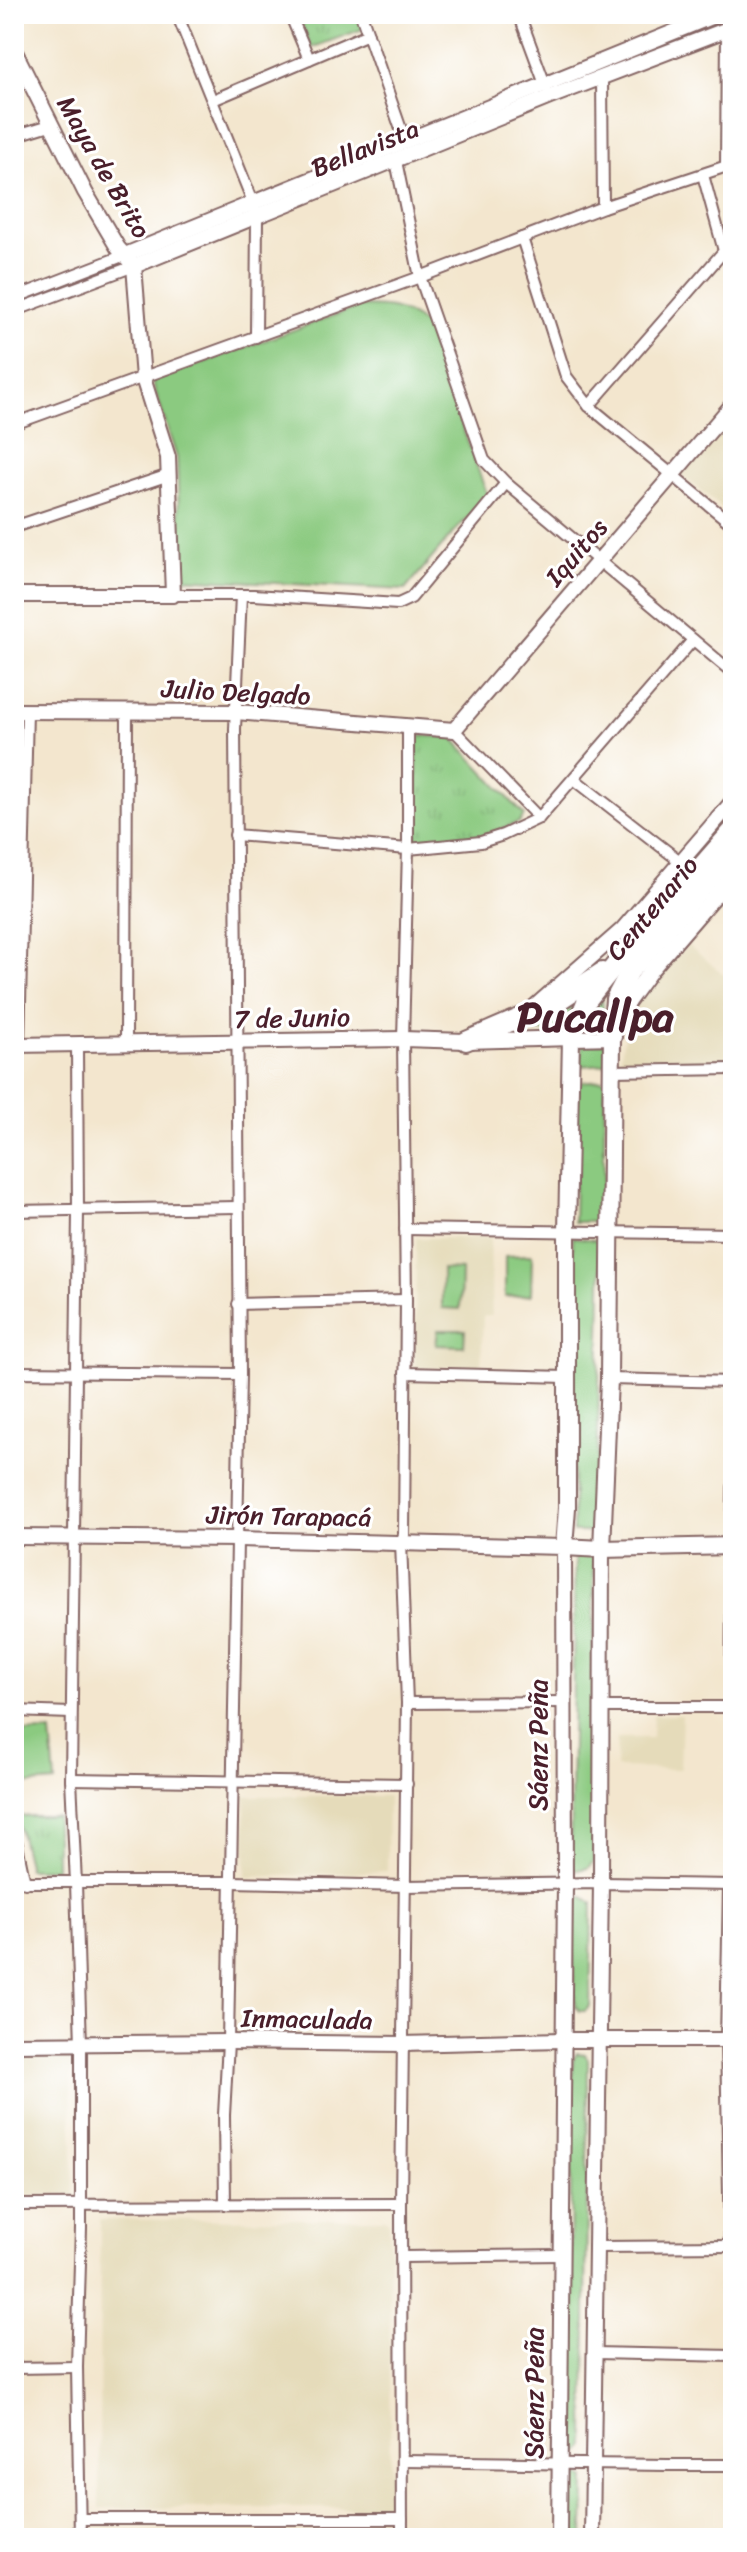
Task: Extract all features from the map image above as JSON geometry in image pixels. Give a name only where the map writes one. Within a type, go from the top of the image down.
[{"type":"highway","name":"Centenario","points":[[615,965],[733,830]]},
{"type":"highway","name":"Centenario","points":[[612,1029],[615,999],[630,971],[733,852]]},
{"type":"highway","points":[[466,1041],[557,1002],[615,965]]},
{"type":"highway","name":"Sáenz Peña","points":[[571,1038],[586,1002],[615,965]]},
{"type":"main road","points":[[602,1549],[609,1379],[612,1029]]},
{"type":"main road","name":"Sáenz Peña","points":[[564,1547],[567,1508],[571,1038]]},
{"type":"main road","points":[[564,1547],[732,1546]]},
{"type":"street","points":[[177,14],[257,218],[256,337]]},
{"type":"street","points":[[290,14],[309,59]]},
{"type":"street","points":[[361,14],[405,141]]},
{"type":"street","points":[[519,14],[547,90]]},
{"type":"street","name":"Bellavista","points":[[14,298],[257,218],[396,161],[718,14]]},
{"type":"street","points":[[14,424],[420,277],[603,207],[730,165],[730,29]]},
{"type":"street","name":"Bellavista","points":[[14,311],[253,202],[405,141],[547,90],[602,76],[730,29]]},
{"type":"street","points":[[213,100],[368,34]]},
{"type":"street","name":"Maya de Brito","points":[[14,50],[85,192],[118,248],[130,260],[143,378],[168,457],[173,595]]},
{"type":"street","points":[[602,76],[603,207]]},
{"type":"street","points":[[14,136],[50,125]]},
{"type":"street","points":[[396,161],[420,277],[484,460],[506,483],[733,673]]},
{"type":"street","points":[[703,175],[724,251],[733,259]]},
{"type":"street","points":[[522,238],[566,376],[589,406],[733,525]]},
{"type":"street","points":[[589,406],[724,251]]},
{"type":"street","name":"Iquitos","points":[[454,730],[733,404]]},
{"type":"street","points":[[14,527],[169,475]]},
{"type":"street","points":[[14,595],[241,595],[398,604],[411,598],[506,483]]},
{"type":"street","points":[[225,2204],[224,2115],[239,1539],[235,835],[241,595]]},
{"type":"street","points":[[235,835],[408,849],[481,842],[503,835],[539,818],[693,640]]},
{"type":"street","points":[[126,1045],[127,710]]},
{"type":"street","points":[[16,1045],[20,711]]},
{"type":"street","name":"Julio Delgado","points":[[20,711],[236,712],[454,730]]},
{"type":"street","points":[[402,2538],[401,2204],[407,1703],[401,1542],[404,1535],[406,1300],[403,1039],[408,728]]},
{"type":"street","points":[[454,730],[539,818]]},
{"type":"street","points":[[574,779],[681,862]]},
{"type":"street","points":[[522,1017],[622,930],[733,801]]},
{"type":"street","points":[[612,1029],[651,970],[733,875]]},
{"type":"street","name":"7 de Junio","points":[[16,1045],[403,1039],[466,1041],[571,1038],[612,1029]]},
{"type":"street","points":[[77,1045],[71,1779],[81,2045],[77,2367],[80,2538]]},
{"type":"street","points":[[611,1071],[733,1069]]},
{"type":"street","points":[[14,1211],[237,1207]]},
{"type":"street","points":[[405,1229],[733,1234]]},
{"type":"street","points":[[238,1304],[406,1300]]},
{"type":"street","points":[[14,1372],[240,1374]]},
{"type":"street","points":[[405,1373],[566,1377]]},
{"type":"street","points":[[609,1379],[733,1382]]},
{"type":"street","points":[[601,1707],[732,1707],[733,1487]]},
{"type":"street","name":"Jirón Tarapacá","points":[[14,1537],[564,1547]]},
{"type":"street","name":"Sáenz Peña","points":[[559,2538],[565,1884],[564,1547]]},
{"type":"street","points":[[592,2538],[602,1549]]},
{"type":"street","points":[[407,1703],[564,1702]]},
{"type":"street","points":[[14,1711],[71,1713]]},
{"type":"street","points":[[71,1779],[407,1784]]},
{"type":"street","points":[[14,1831],[20,1882],[731,1885],[732,2246],[596,2247]]},
{"type":"street","name":"Inmaculada","points":[[14,2044],[730,2040]]},
{"type":"street","points":[[14,2205],[401,2204]]},
{"type":"street","points":[[403,2257],[561,2255]]},
{"type":"street","points":[[595,2353],[733,2356]]},
{"type":"street","points":[[14,2368],[77,2367]]},
{"type":"street","points":[[402,2461],[593,2466],[733,2465]]},
{"type":"street","points":[[80,2519],[402,2519]]},
{"type":"shaded area","points":[[733,415],[733,517],[682,475]]},
{"type":"shaded area","points":[[688,945],[733,982],[733,1061],[620,1062],[628,1013]]},
{"type":"shaded area","points":[[416,1238],[490,1238],[492,1316],[483,1316],[481,1366],[415,1368]]},
{"type":"shaded area","points":[[653,1715],[682,1715],[680,1769],[616,1768],[617,1738],[652,1738]]},
{"type":"shaded area","points":[[245,1796],[388,1796],[387,1871],[246,1877]]},
{"type":"shaded area","points":[[14,2054],[70,2055],[74,2195],[14,2194]]},
{"type":"shaded area","points":[[386,2219],[389,2224],[391,2502],[385,2508],[99,2508],[100,2220]]},
{"type":"green space","points":[[298,14],[358,14],[363,29],[311,48]]},
{"type":"green space","points":[[360,306],[395,309],[425,325],[488,497],[405,590],[181,578],[177,458],[152,381]]},
{"type":"green space","points":[[417,735],[453,738],[524,815],[520,822],[484,835],[417,840]]},
{"type":"green space","points":[[601,991],[606,1031],[578,1033]]},
{"type":"green space","points":[[582,993],[569,1032],[513,1032]]},
{"type":"green space","points":[[606,1043],[606,1064],[580,1066],[583,1044]]},
{"type":"green space","points":[[605,1080],[603,1222],[574,1222],[577,1082]]},
{"type":"green space","points":[[573,1237],[602,1241],[596,1532],[573,1532]]},
{"type":"green space","points":[[532,1255],[531,1295],[505,1297],[505,1256]]},
{"type":"green space","points":[[442,1269],[461,1270],[460,1309],[442,1308]]},
{"type":"green space","points":[[438,1330],[465,1330],[464,1346],[436,1345]]},
{"type":"green space","points":[[575,1549],[594,1549],[593,1862],[588,1868],[578,1870],[570,1866]]},
{"type":"green space","points":[[51,1732],[55,1782],[19,1785],[17,1733]]},
{"type":"green space","points":[[16,1816],[56,1816],[56,1869],[29,1869]]},
{"type":"green space","points":[[582,1896],[592,1903],[590,2006],[585,2011],[575,2006],[572,1905]]},
{"type":"green space","points":[[577,2053],[585,2054],[588,2059],[585,2447],[576,2456],[567,2449],[573,2060]]},
{"type":"green space","points":[[575,2473],[585,2478],[584,2538],[567,2538],[568,2479]]},
{"type":"district","name":"Pucallpa","points":[[595,1016]]}]
